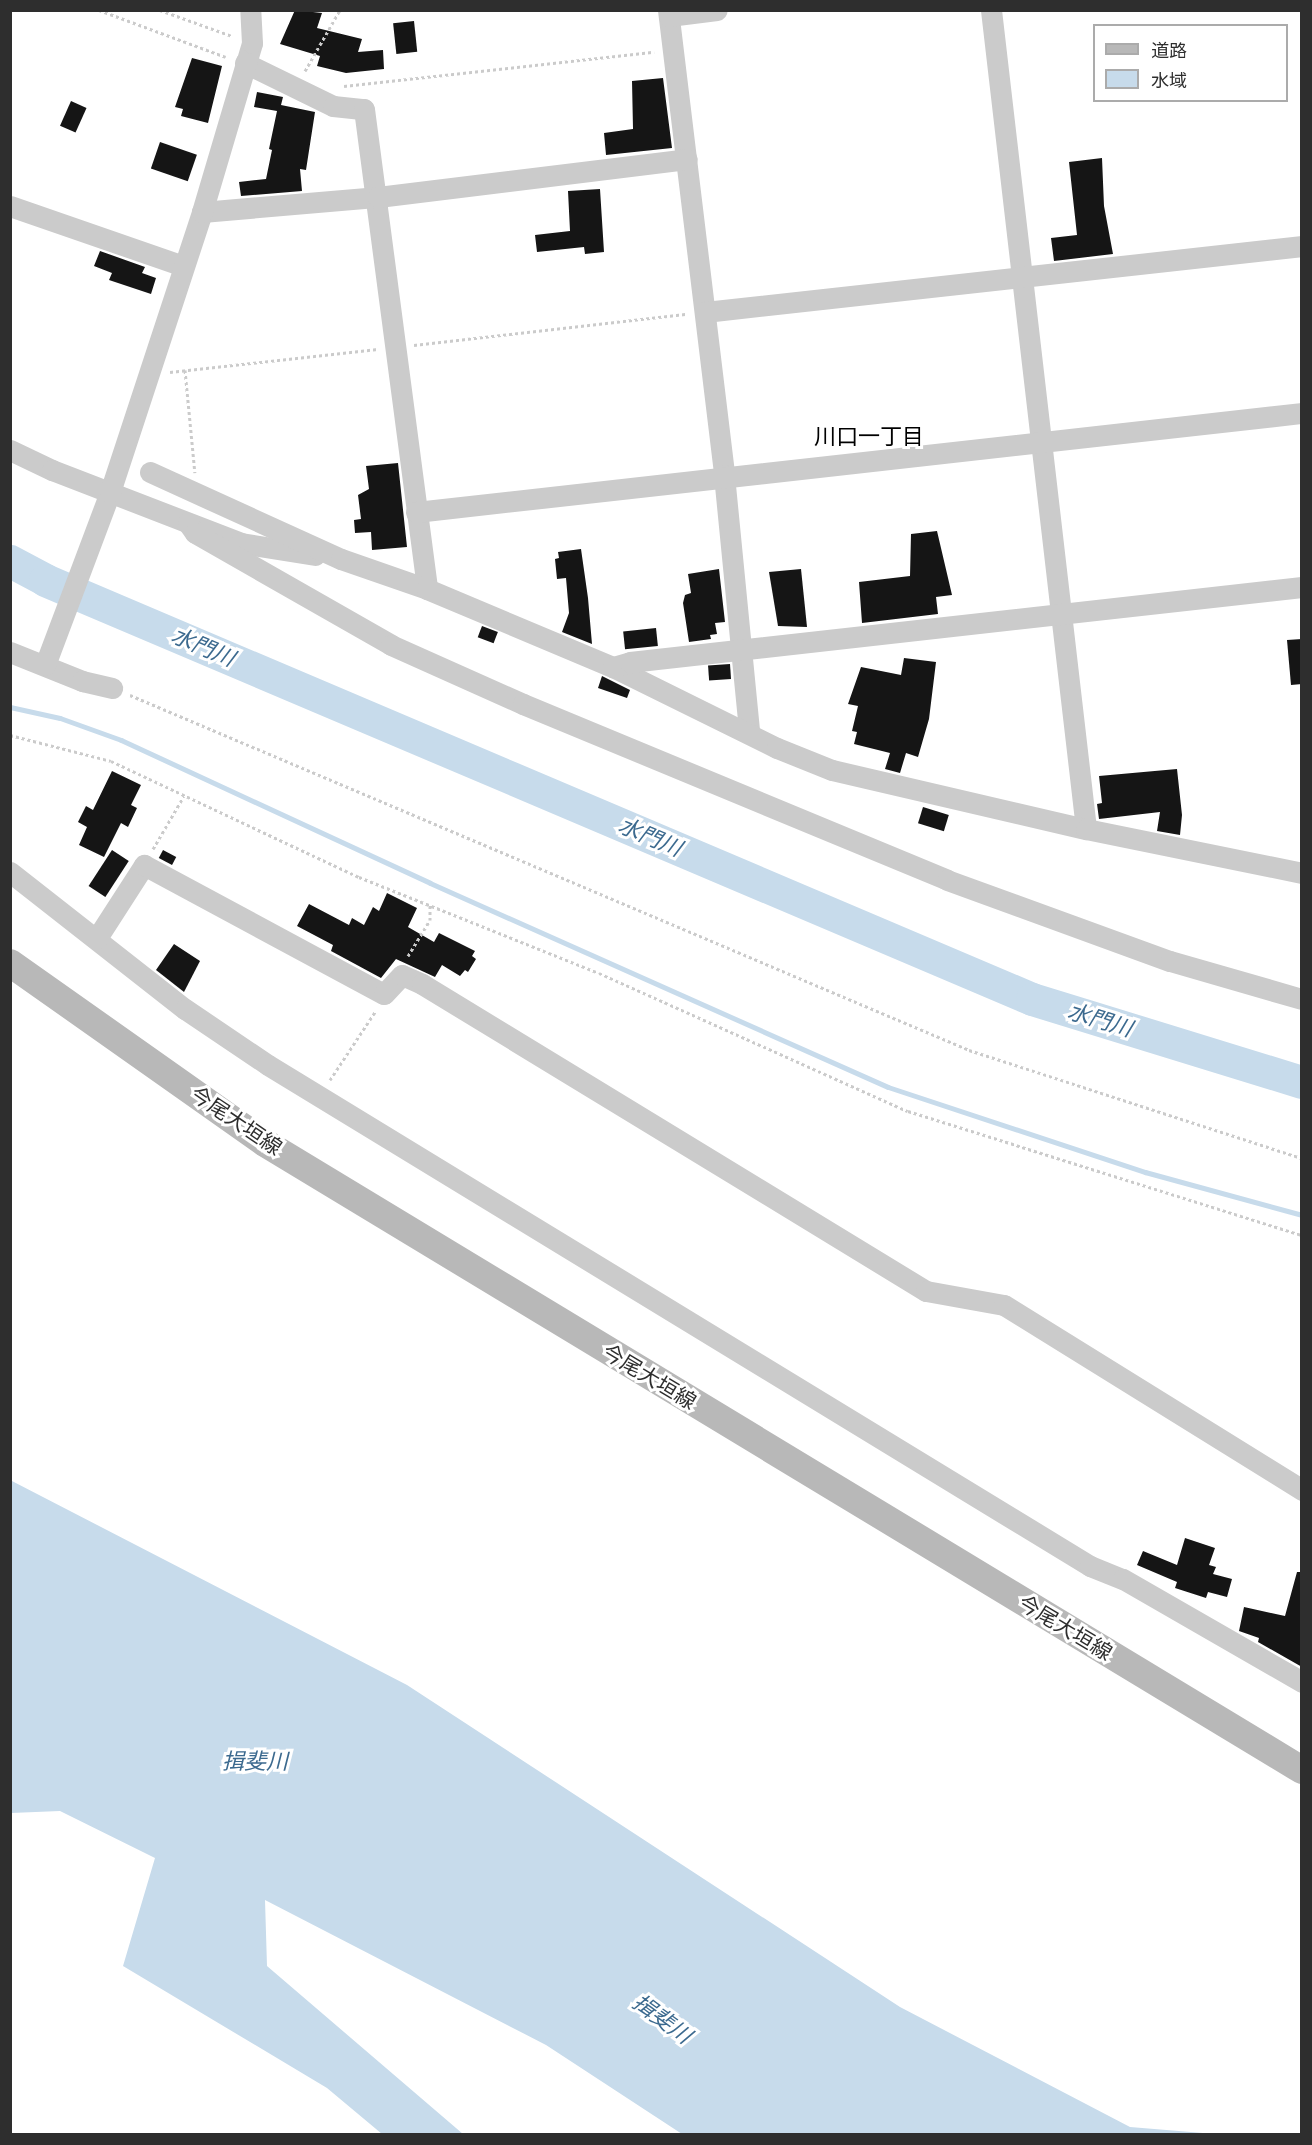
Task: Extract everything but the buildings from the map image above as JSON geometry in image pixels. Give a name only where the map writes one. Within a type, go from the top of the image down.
[{"type":"main road","name":"今尾大垣線","points":[[10,963],[265,1143],[1302,1770]]},
{"type":"street","points":[[45,665],[57,642],[107,501],[202,212],[252,43],[250,10]]},
{"type":"street","points":[[717,10],[669,13],[724,475],[749,732]]},
{"type":"street","points":[[991,10],[1086,829]]},
{"type":"street","points":[[245,63],[333,106],[364,109],[378,197],[427,588]]},
{"type":"street","points":[[202,212],[378,197],[687,159]]},
{"type":"street","points":[[10,206],[183,266]]},
{"type":"street","points":[[705,312],[1302,246]]},
{"type":"street","points":[[416,512],[724,475],[1302,412]]},
{"type":"street","points":[[10,450],[107,501],[188,523],[241,543],[341,559]]},
{"type":"street","points":[[150,472],[341,559],[427,588],[613,668],[749,732],[777,748],[832,770],[1086,829],[1302,873]]},
{"type":"street","points":[[188,523],[195,533],[391,645],[587,731],[947,880],[1170,961],[1302,999]]},
{"type":"street","points":[[613,668],[741,649],[1061,615],[1302,586]]},
{"type":"street","points":[[10,652],[82,681],[112,688]]},
{"type":"street","points":[[97,938],[144,865],[384,994],[402,975],[453,1002],[926,1291],[1004,1305],[1302,1490]]},
{"type":"street","points":[[10,872],[185,1009],[268,1065],[1090,1566],[1123,1579],[1302,1682]]},
{"type":"path","points":[[99,10],[245,63]]},
{"type":"path","points":[[160,10],[252,43]]},
{"type":"path","points":[[295,88],[340,10]]},
{"type":"path","points":[[333,82],[342,87],[673,50]]},
{"type":"path","points":[[297,65],[315,74]]},
{"type":"path","points":[[147,374],[705,312]]},
{"type":"path","points":[[185,370],[197,494]]},
{"type":"path","points":[[112,688],[969,1050],[1302,1158]]},
{"type":"path","points":[[10,735],[82,750],[359,877],[598,973],[908,1111],[1302,1235]]},
{"type":"path","points":[[144,865],[184,796]]},
{"type":"path","points":[[402,975],[401,965],[430,920],[430,904]]},
{"type":"path","points":[[322,1078],[333,1080],[384,994]]},
{"type":"water","name":"揖斐川","points":[[10,1480],[407,1685],[900,2007],[1130,2127],[1215,2134],[682,2134],[546,2045],[265,1900],[267,1966],[463,2134],[382,2134],[327,2088],[123,1966],[155,1858],[60,1811],[11,1813]]},
{"type":"waterway","name":"水門川","points":[[10,561],[45,580],[1032,999],[1302,1082]]},
{"type":"waterway","points":[[10,707],[60,718],[121,740],[430,883],[888,1087],[1145,1172],[1302,1215]]},
{"type":"district","name":"川口一丁目","points":[[869,437]]}]
